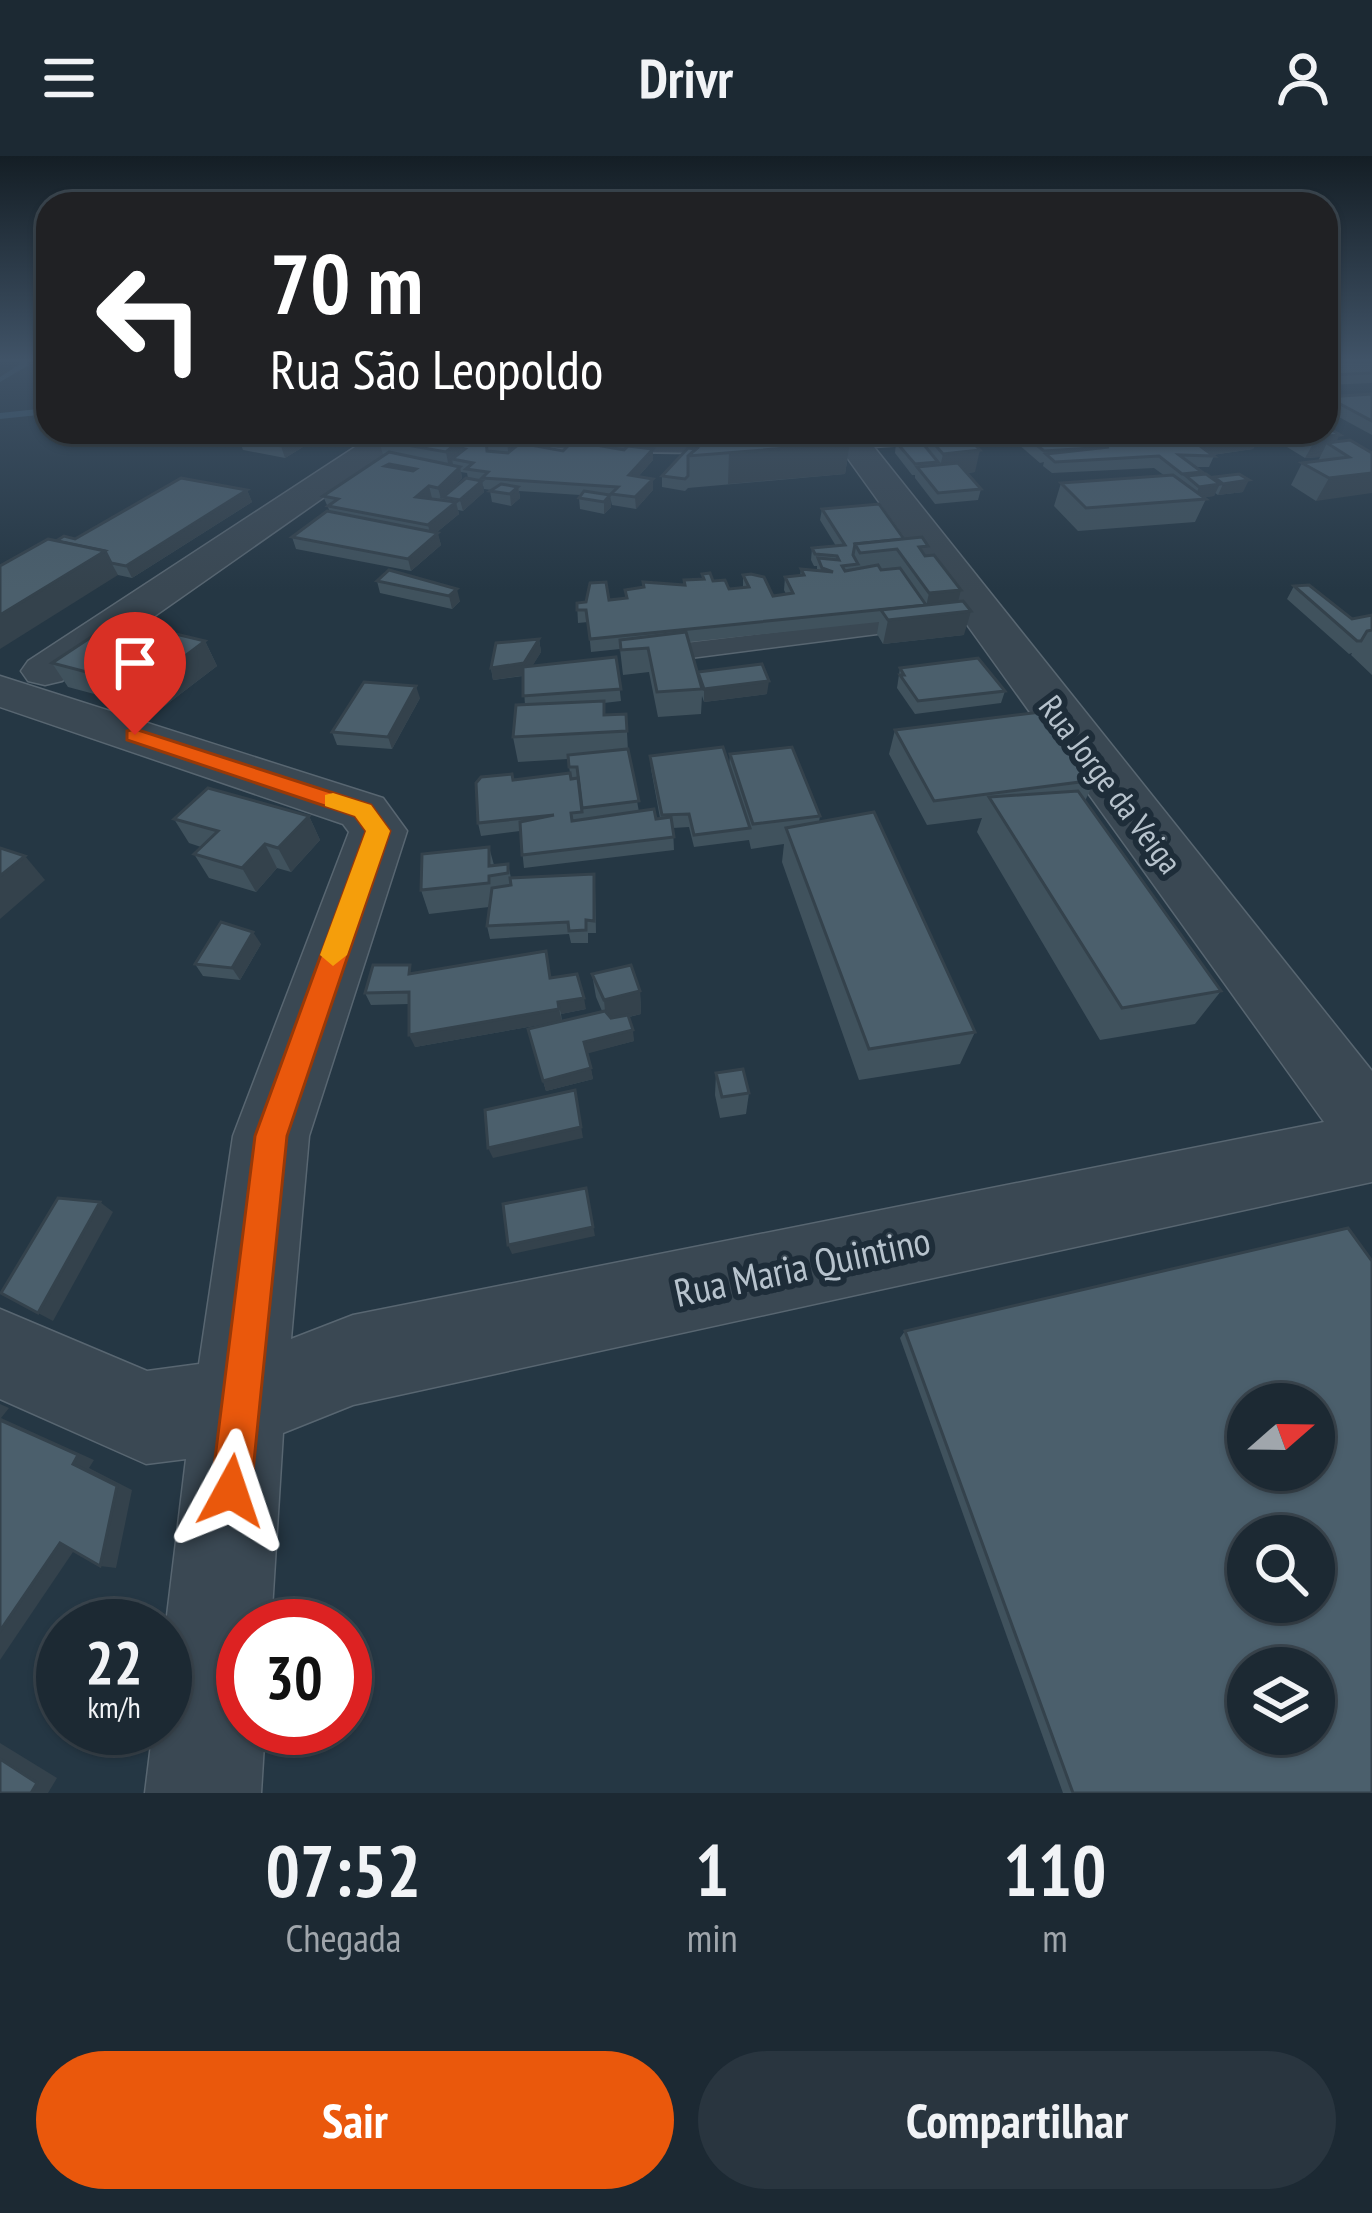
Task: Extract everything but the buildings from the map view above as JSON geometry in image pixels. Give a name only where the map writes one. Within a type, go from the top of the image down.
[{"type":"street","points":[[4,696],[382,444]]},
{"type":"street","points":[[661,444],[709,444]]},
{"type":"street","name":"Rua Jorge da Veiga","points":[[853,444],[961,618],[1372,1128]]},
{"type":"street","points":[[4,696],[363,811],[378,831],[271,1136],[239,1405],[202,1793]]},
{"type":"street","name":"Rua Maria Quintino","points":[[0,1352],[146,1418],[239,1405],[353,1360],[1372,1147]]},
{"type":"lane","points":[[619,658],[961,618]]},
{"type":"slow traffic","points":[[333,801],[363,811],[378,831],[333,955]]},
{"type":"route","points":[[135,735],[363,811],[378,831],[271,1136],[231,1491]]}]
